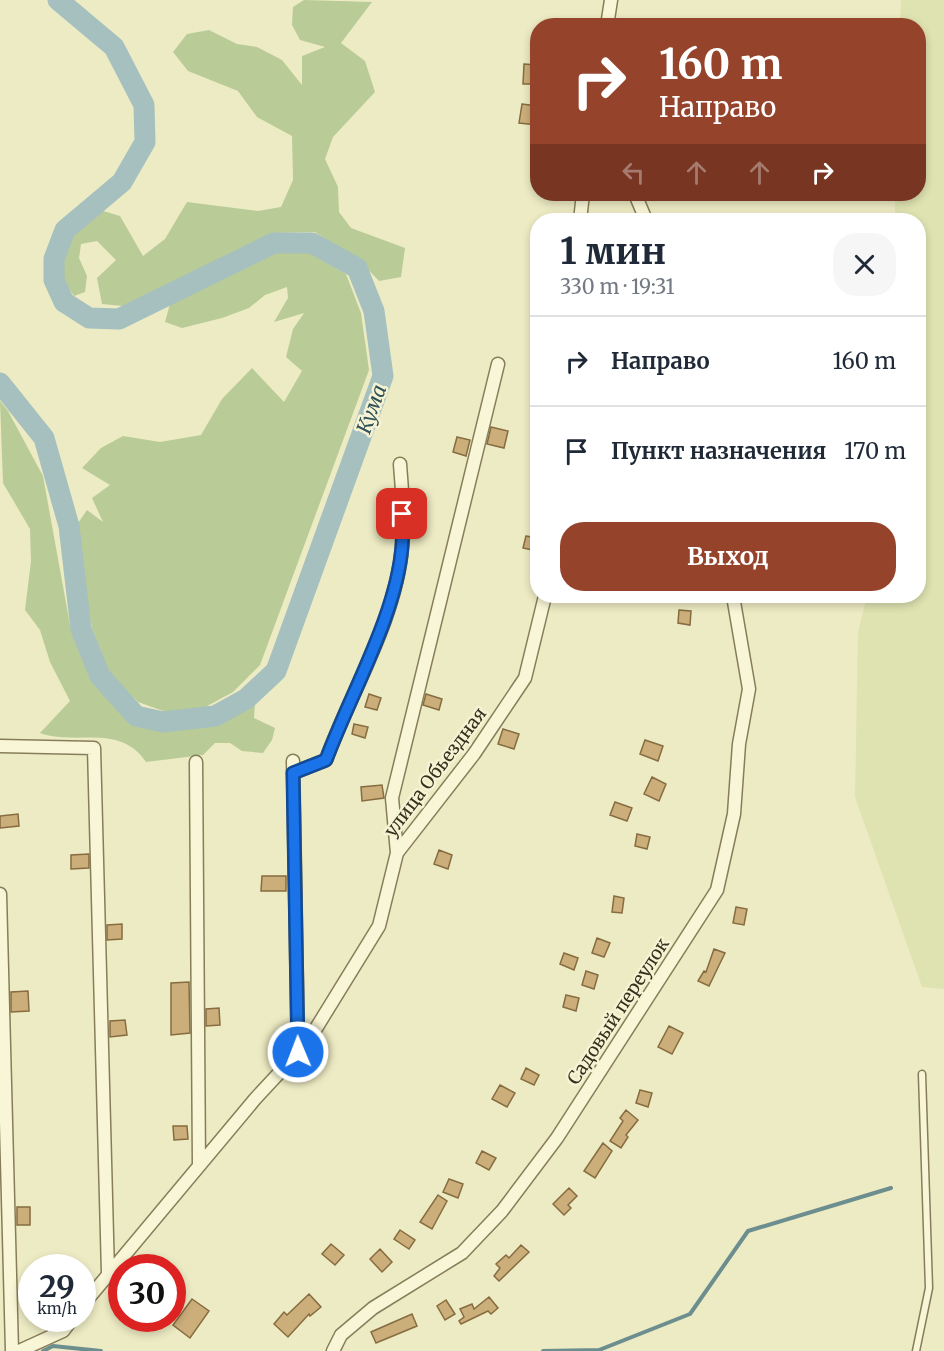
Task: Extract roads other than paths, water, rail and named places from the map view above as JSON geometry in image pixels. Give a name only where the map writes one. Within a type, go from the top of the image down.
[{"type":"street","points":[[608,18],[611,0]]},
{"type":"street","points":[[397,853],[392,798],[498,364]]},
{"type":"street","points":[[298,1052],[293,767],[326,760],[386,613],[397,579],[402,546],[400,464]]},
{"type":"street","name":"улица Обьездная","points":[[124,1254],[307,1043],[379,926],[397,853],[474,754],[525,678],[543,603]]},
{"type":"street","name":"Садовый переулок","points":[[333,1351],[341,1335],[373,1308],[462,1253],[502,1211],[557,1138],[717,890],[734,814],[740,744],[749,689],[734,603]]},
{"type":"street","points":[[0,746],[94,748],[108,1273]]},
{"type":"street","points":[[196,762],[199,1166]]},
{"type":"street","points":[[0,894],[12,1351]]},
{"type":"street","name":"улица Обьездная","points":[[96,1288],[108,1273]]},
{"type":"street","points":[[19,1351],[61,1332]]},
{"type":"lane","points":[[915,1351],[929,1288],[922,1074]]},
{"type":"waterway","name":"Кума","points":[[0,383],[44,438],[69,526],[81,629],[100,676],[136,716],[163,722],[215,716],[246,699],[276,671],[383,376],[374,311],[357,268],[312,243],[274,243],[119,319],[89,318],[64,302],[54,280],[54,259],[65,230],[122,182],[145,142],[144,105],[114,47],[58,0]]},
{"type":"waterway","points":[[543,1351],[599,1350],[690,1314],[748,1231],[891,1188]]},
{"type":"waterway","points":[[43,1351],[53,1346],[101,1351]]}]
